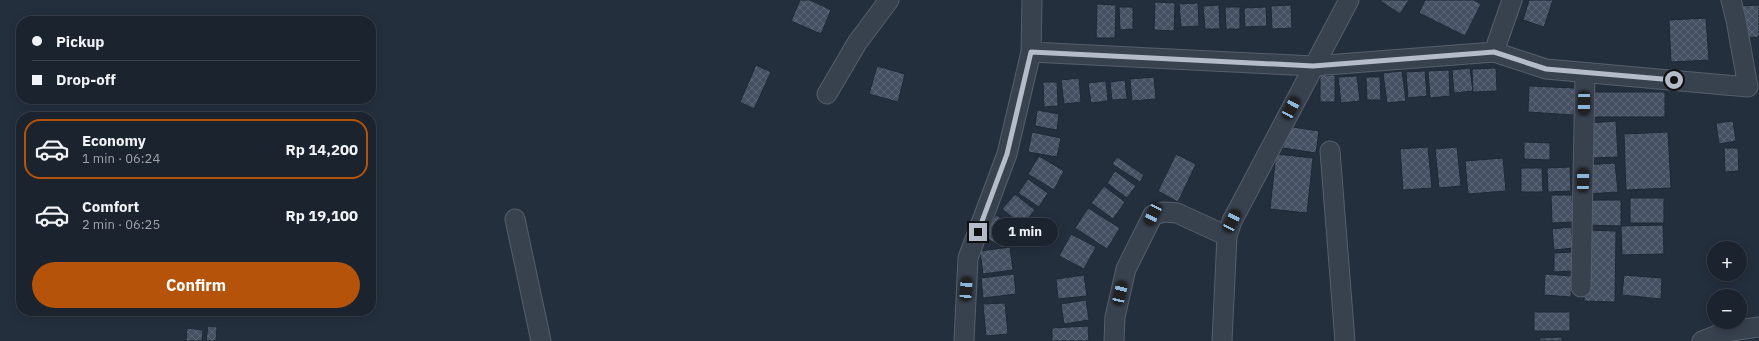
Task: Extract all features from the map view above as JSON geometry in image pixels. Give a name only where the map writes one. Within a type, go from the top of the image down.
[{"type":"street","points":[[827,94],[857,43],[889,0]]},
{"type":"street","points":[[964,341],[968,258],[1007,154],[1031,52],[1032,0]]},
{"type":"street","points":[[1222,341],[1227,236],[1247,191],[1348,0]]},
{"type":"street","points":[[1494,52],[1512,0]]},
{"type":"street","points":[[1031,52],[1313,66],[1494,52],[1546,69],[1748,87],[1731,0]]},
{"type":"street","points":[[1581,287],[1585,72]]},
{"type":"street","points":[[1330,151],[1345,341]]},
{"type":"street","points":[[1114,341],[1115,318],[1126,269],[1153,214],[1164,212],[1177,213],[1227,236]]},
{"type":"street","points":[[515,219],[541,341]]},
{"type":"street","points":[[1702,341],[1725,332],[1759,327]]},
{"type":"building","points":[[800,0],[810,0],[831,10],[821,34],[791,21]]},
{"type":"building","points":[[1379,0],[1409,0],[1400,14]]},
{"type":"building","points":[[1425,0],[1474,0],[1481,4],[1465,36],[1419,13]]},
{"type":"building","points":[[1529,0],[1553,0],[1544,27],[1523,20]]},
{"type":"building","points":[[1155,2],[1175,3],[1174,31],[1154,30]]},
{"type":"building","points":[[1198,3],[1199,26],[1181,27],[1179,4]]},
{"type":"building","points":[[1097,4],[1116,5],[1115,38],[1096,38]]},
{"type":"building","points":[[1219,5],[1220,29],[1205,29],[1203,6]]},
{"type":"building","points":[[1291,5],[1292,28],[1272,29],[1271,6]]},
{"type":"building","points":[[1759,5],[1759,37],[1742,38],[1741,6]]},
{"type":"building","points":[[1119,7],[1133,7],[1133,29],[1120,30]]},
{"type":"building","points":[[1225,7],[1240,7],[1240,29],[1226,29]]},
{"type":"building","points":[[1266,7],[1267,26],[1245,27],[1244,8]]},
{"type":"building","points":[[1706,18],[1709,60],[1671,62],[1669,20]]},
{"type":"building","points":[[756,65],[771,72],[754,109],[740,102]]},
{"type":"building","points":[[877,66],[905,74],[898,102],[869,94]]},
{"type":"building","points":[[1470,68],[1473,91],[1454,93],[1452,70]]},
{"type":"building","points":[[1496,68],[1497,91],[1473,92],[1472,69]]},
{"type":"building","points":[[1449,70],[1450,96],[1430,98],[1428,71]]},
{"type":"building","points":[[1402,71],[1406,101],[1387,103],[1383,73]]},
{"type":"building","points":[[1425,71],[1427,96],[1408,98],[1406,72]]},
{"type":"building","points":[[1320,75],[1335,75],[1335,102],[1320,102]]},
{"type":"building","points":[[1357,76],[1360,101],[1341,103],[1338,77]]},
{"type":"building","points":[[1154,77],[1156,99],[1132,101],[1130,79]]},
{"type":"building","points":[[1366,77],[1380,77],[1381,100],[1367,100]]},
{"type":"building","points":[[1079,78],[1081,102],[1064,104],[1061,80]]},
{"type":"building","points":[[1125,80],[1127,99],[1112,100],[1110,82]]},
{"type":"building","points":[[1106,81],[1108,101],[1091,103],[1088,83]]},
{"type":"building","points":[[1043,82],[1057,82],[1058,106],[1044,107]]},
{"type":"building","points":[[1529,86],[1575,88],[1574,115],[1528,112]]},
{"type":"building","points":[[1592,92],[1665,92],[1665,117],[1592,117]]},
{"type":"building","points":[[1037,110],[1059,114],[1057,130],[1035,126]]},
{"type":"building","points":[[1616,121],[1618,157],[1592,158],[1589,123]]},
{"type":"building","points":[[1733,121],[1736,141],[1719,144],[1716,123]]},
{"type":"building","points":[[1286,126],[1319,131],[1316,153],[1283,148]]},
{"type":"building","points":[[1032,132],[1061,138],[1057,157],[1028,152]]},
{"type":"building","points":[[1668,132],[1671,188],[1626,190],[1624,134]]},
{"type":"building","points":[[1524,142],[1550,143],[1550,160],[1524,159]]},
{"type":"building","points":[[1428,147],[1432,188],[1403,190],[1400,149]]},
{"type":"building","points":[[1457,147],[1461,186],[1439,188],[1435,149]]},
{"type":"building","points":[[1724,148],[1738,148],[1739,171],[1725,172]]},
{"type":"building","points":[[1176,154],[1196,164],[1178,202],[1158,191]]},
{"type":"building","points":[[1276,154],[1313,158],[1307,213],[1270,209]]},
{"type":"building","points":[[1039,156],[1064,171],[1054,190],[1028,174]]},
{"type":"building","points":[[1117,157],[1144,175],[1140,182],[1112,164]]},
{"type":"building","points":[[1503,158],[1506,191],[1468,194],[1465,161]]},
{"type":"building","points":[[1615,163],[1618,192],[1587,194],[1584,165]]},
{"type":"building","points":[[1570,167],[1571,191],[1548,192],[1547,168]]},
{"type":"building","points":[[1521,168],[1542,168],[1543,192],[1521,192]]},
{"type":"building","points":[[1115,171],[1136,186],[1127,198],[1107,183]]},
{"type":"building","points":[[1028,179],[1048,193],[1039,207],[1018,193]]},
{"type":"building","points":[[1104,186],[1125,202],[1113,219],[1091,203]]},
{"type":"building","points":[[1015,194],[1035,210],[1022,225],[1002,209]]},
{"type":"building","points":[[1551,195],[1572,195],[1573,222],[1552,223]]},
{"type":"building","points":[[1630,198],[1664,198],[1664,223],[1630,223]]},
{"type":"building","points":[[1584,200],[1621,200],[1621,226],[1584,225]]},
{"type":"building","points":[[1088,208],[1120,228],[1107,249],[1075,228]]},
{"type":"building","points":[[996,215],[1016,227],[1003,248],[983,236]]},
{"type":"building","points":[[1663,225],[1664,254],[1622,255],[1621,226]]},
{"type":"building","points":[[1571,227],[1573,248],[1554,250],[1552,229]]},
{"type":"building","points":[[1586,230],[1616,231],[1615,302],[1584,301]]},
{"type":"building","points":[[1071,234],[1096,247],[1084,269],[1059,256]]},
{"type":"building","points":[[1010,247],[1013,270],[983,274],[980,251]]},
{"type":"building","points":[[1572,252],[1572,271],[1554,272],[1554,253]]},
{"type":"building","points":[[1014,274],[1016,294],[983,298],[981,278]]},
{"type":"building","points":[[1545,274],[1572,276],[1571,297],[1544,295]]},
{"type":"building","points":[[1084,275],[1087,296],[1058,299],[1056,279]]},
{"type":"building","points":[[1624,275],[1662,278],[1661,299],[1622,295]]},
{"type":"building","points":[[1086,300],[1089,320],[1064,324],[1061,304]]},
{"type":"building","points":[[1005,303],[1008,334],[986,336],[983,304]]},
{"type":"building","points":[[1534,312],[1570,312],[1570,331],[1534,331]]},
{"type":"building","points":[[208,326],[217,327],[216,341],[206,341]]},
{"type":"building","points":[[1088,326],[1089,341],[1052,341],[1052,328]]},
{"type":"building","points":[[187,328],[203,330],[202,341],[186,341]]},
{"type":"building","points":[[1562,337],[1562,341],[1540,341],[1540,338]]},
{"type":"route","points":[[978,232],[1007,154],[1031,52],[1313,66],[1494,52],[1546,69],[1674,80]]}]
